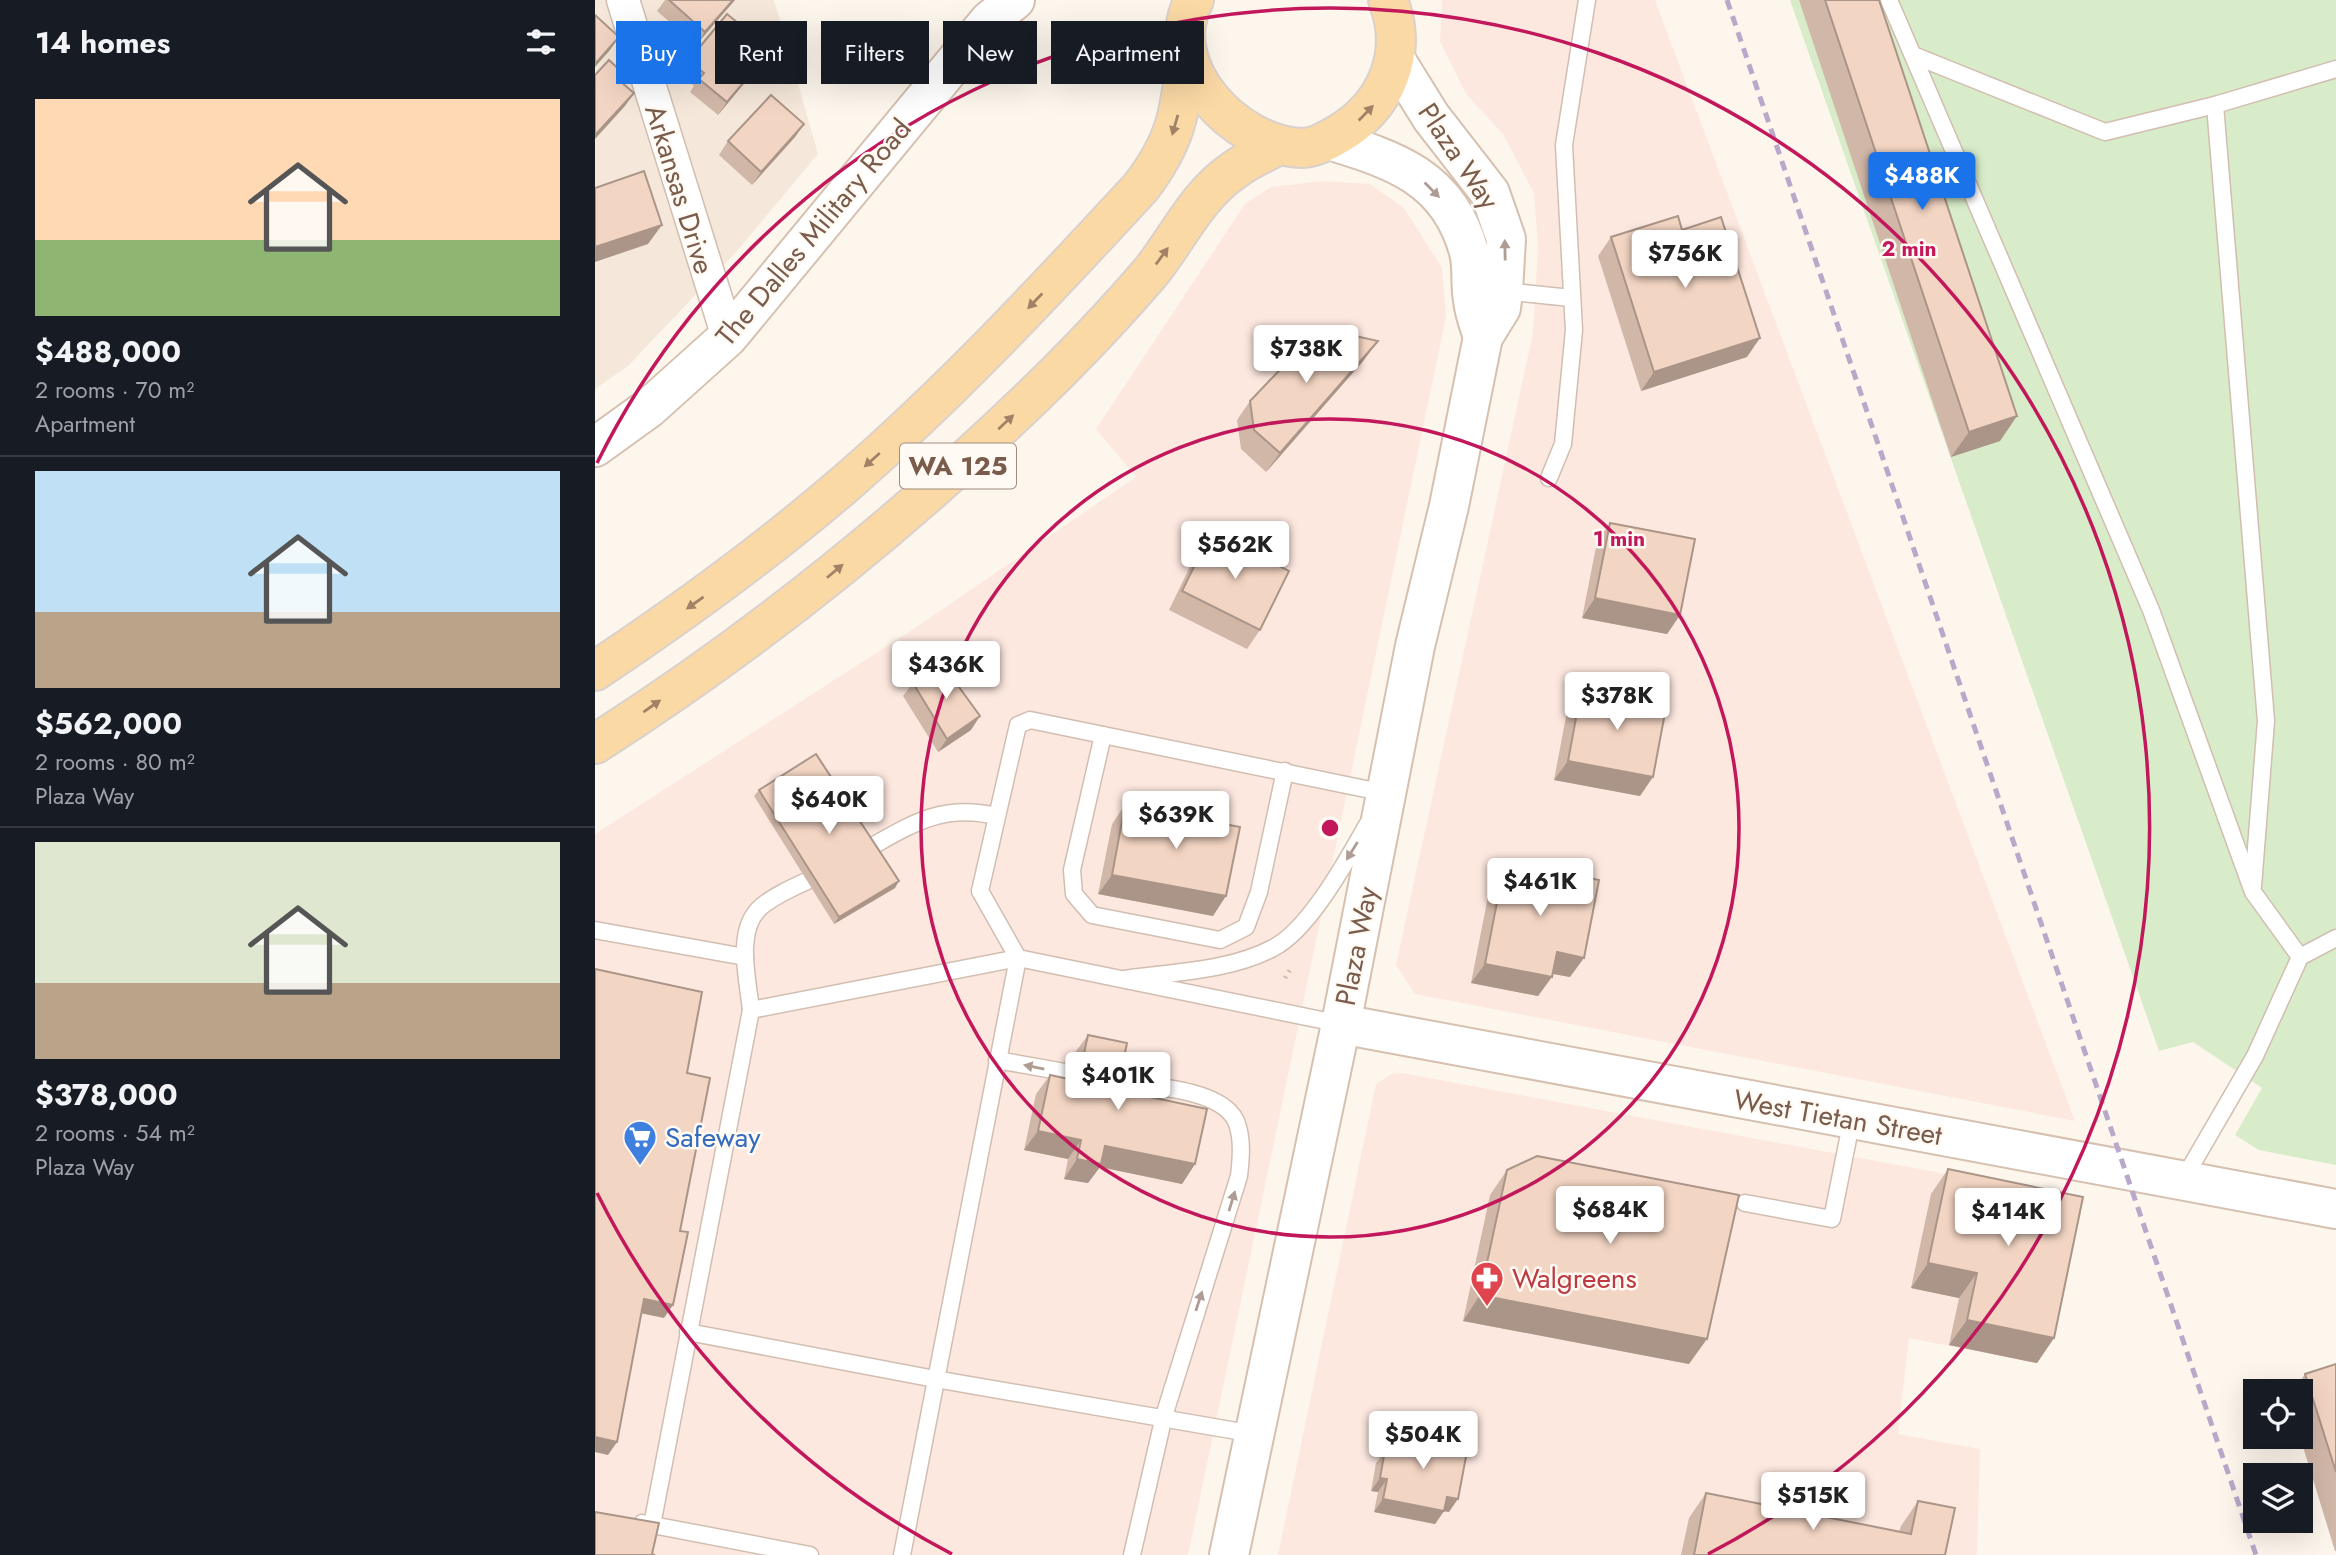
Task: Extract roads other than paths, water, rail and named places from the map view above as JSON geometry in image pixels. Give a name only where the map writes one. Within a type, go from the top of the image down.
[{"type":"main road","name":"The Dalles Military Road","points":[[595,447],[649,408],[727,337],[989,21],[1014,0]]},
{"type":"main road","name":"WA 125","points":[[1186,3],[1186,21]]},
{"type":"main road","name":"WA 125","points":[[1203,84],[1215,103],[1258,138],[1279,145],[1305,148],[1329,140],[1353,126],[1371,110],[1389,80],[1398,37],[1392,4]]},
{"type":"main road","name":"Plaza Way","points":[[1229,1555],[1483,337],[1501,308],[1503,291],[1506,239],[1490,193],[1431,117],[1395,59]]},
{"type":"main road","name":"WA 125","points":[[595,671],[734,575],[846,483],[994,344],[1141,187],[1160,162],[1171,140],[1181,106],[1183,84]]},
{"type":"main road","name":"Plaza Way","points":[[1329,140],[1390,159],[1436,192],[1457,222],[1469,253],[1473,301],[1483,337]]},
{"type":"main road","name":"WA 125","points":[[595,744],[721,658],[825,579],[916,504],[1009,420],[1104,324],[1151,271],[1205,198],[1231,172],[1279,145]]},
{"type":"main road","name":"West Tietan Street","points":[[1341,1024],[2336,1209]]},
{"type":"street","name":"Arkansas Drive","points":[[623,0],[727,337]]},
{"type":"lane","points":[[1549,478],[1563,444],[1574,330],[1563,145],[1587,0]]},
{"type":"lane","points":[[1889,0],[2151,610],[2252,892],[2300,957]]},
{"type":"lane","points":[[1913,55],[2105,132],[2215,105],[2336,69]]},
{"type":"lane","points":[[2215,105],[2266,721],[2252,892]]},
{"type":"lane","points":[[1503,291],[1571,298]]},
{"type":"lane","points":[[902,1555],[1018,958],[980,891],[1018,725],[1030,720],[1386,792],[1315,909],[1274,948],[1226,964],[1125,979]]},
{"type":"lane","points":[[1103,735],[1072,870],[1074,894],[1092,915],[1220,940],[1246,927],[1259,892],[1285,772]]},
{"type":"lane","points":[[652,1525],[751,1010],[745,957],[749,922],[761,907],[932,815],[974,811],[996,816]]},
{"type":"lane","points":[[595,930],[745,957]]},
{"type":"lane","points":[[2183,1180],[2255,1056],[2300,957],[2336,938]]},
{"type":"lane","points":[[751,1010],[1018,958],[1341,1024]]},
{"type":"lane","points":[[997,1060],[1070,1073]]},
{"type":"lane","points":[[1110,1081],[1208,1098],[1223,1106],[1236,1121],[1241,1151],[1239,1176],[1164,1416],[1132,1555]]},
{"type":"lane","points":[[1745,1203],[1832,1219],[1852,1119]]},
{"type":"lane","points":[[688,1332],[935,1380],[1164,1416],[1254,1434]]},
{"type":"lane","points":[[629,1521],[810,1555]]},
{"type":"railway","points":[[1727,0],[2256,1555]]},
{"type":"place","name":"Safeway","points":[[640,1167]]},
{"type":"place","name":"Walgreens","points":[[1487,1308]]}]
